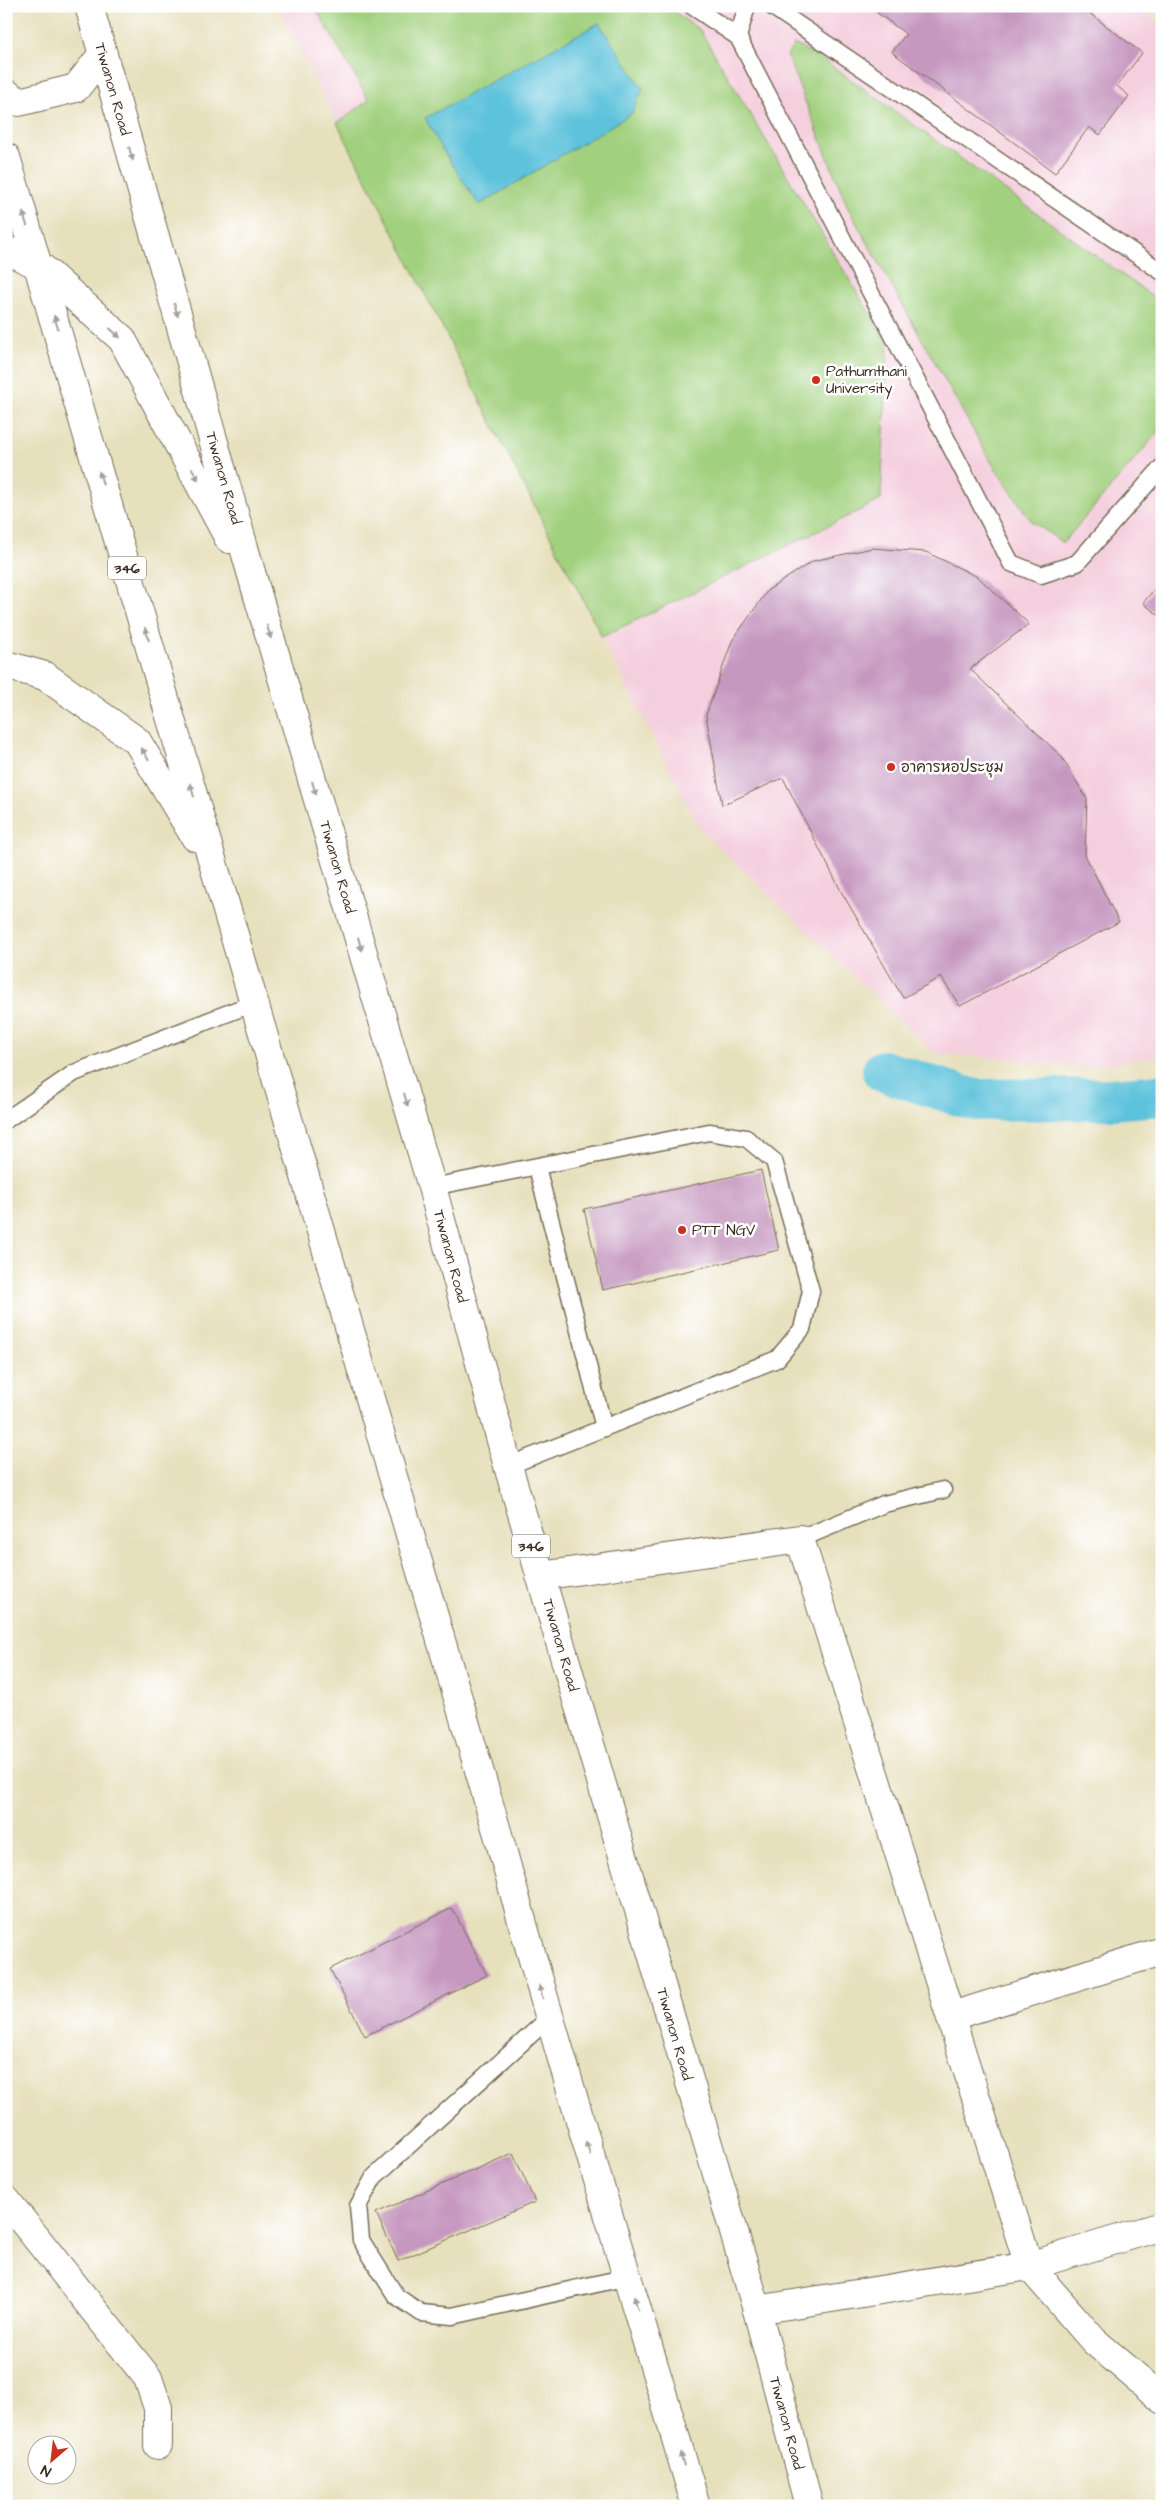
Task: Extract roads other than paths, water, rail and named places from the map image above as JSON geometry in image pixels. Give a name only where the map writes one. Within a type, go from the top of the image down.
[{"type":"main road","name":"Tiwanon Road","points":[[89,6],[255,586],[432,1188],[508,1466],[757,2310],[809,2506]]},
{"type":"main road","points":[[6,93],[19,102],[76,88],[103,54]]},
{"type":"main road","name":"346","points":[[6,157],[40,266],[215,871],[499,1838],[548,2018],[696,2506]]},
{"type":"main road","points":[[6,250],[40,266],[122,339],[255,586]]},
{"type":"main road","points":[[6,665],[45,676],[137,741],[215,871]]},
{"type":"main road","points":[[540,1576],[800,1539],[952,2016],[1029,2266],[1094,2342],[1162,2399]]},
{"type":"main road","points":[[952,2016],[1162,1951]]},
{"type":"main road","points":[[6,2200],[148,2378],[158,2408],[158,2445]]},
{"type":"main road","points":[[757,2310],[1029,2266],[1162,2226]]},
{"type":"lane","points":[[692,6],[738,37],[1011,562],[1041,575],[1077,563],[1162,467]]},
{"type":"lane","points":[[738,37],[747,6]]},
{"type":"lane","points":[[771,6],[1162,272]]},
{"type":"lane","points":[[6,1120],[74,1073],[254,1003]]},
{"type":"lane","points":[[432,1188],[709,1132],[746,1138],[774,1161],[810,1291],[802,1328],[777,1360],[508,1466]]},
{"type":"lane","points":[[537,1167],[604,1428]]},
{"type":"lane","points":[[800,1539],[884,1504],[943,1490]]},
{"type":"lane","points":[[548,2018],[374,2177],[358,2206],[361,2240],[396,2296],[421,2313],[452,2316],[628,2277]]},
{"type":"water","points":[[599,23],[643,89],[631,114],[479,205],[444,152],[425,118]]},
{"type":"waterway","points":[[883,1071],[975,1100],[1111,1099],[1162,1095]]},
{"type":"place","name":"Pathumthani University","points":[[816,380]]},
{"type":"place","name":"อาคารหอประชุม","points":[[891,767]]},
{"type":"place","name":"PTT NGV","points":[[682,1230]]}]
